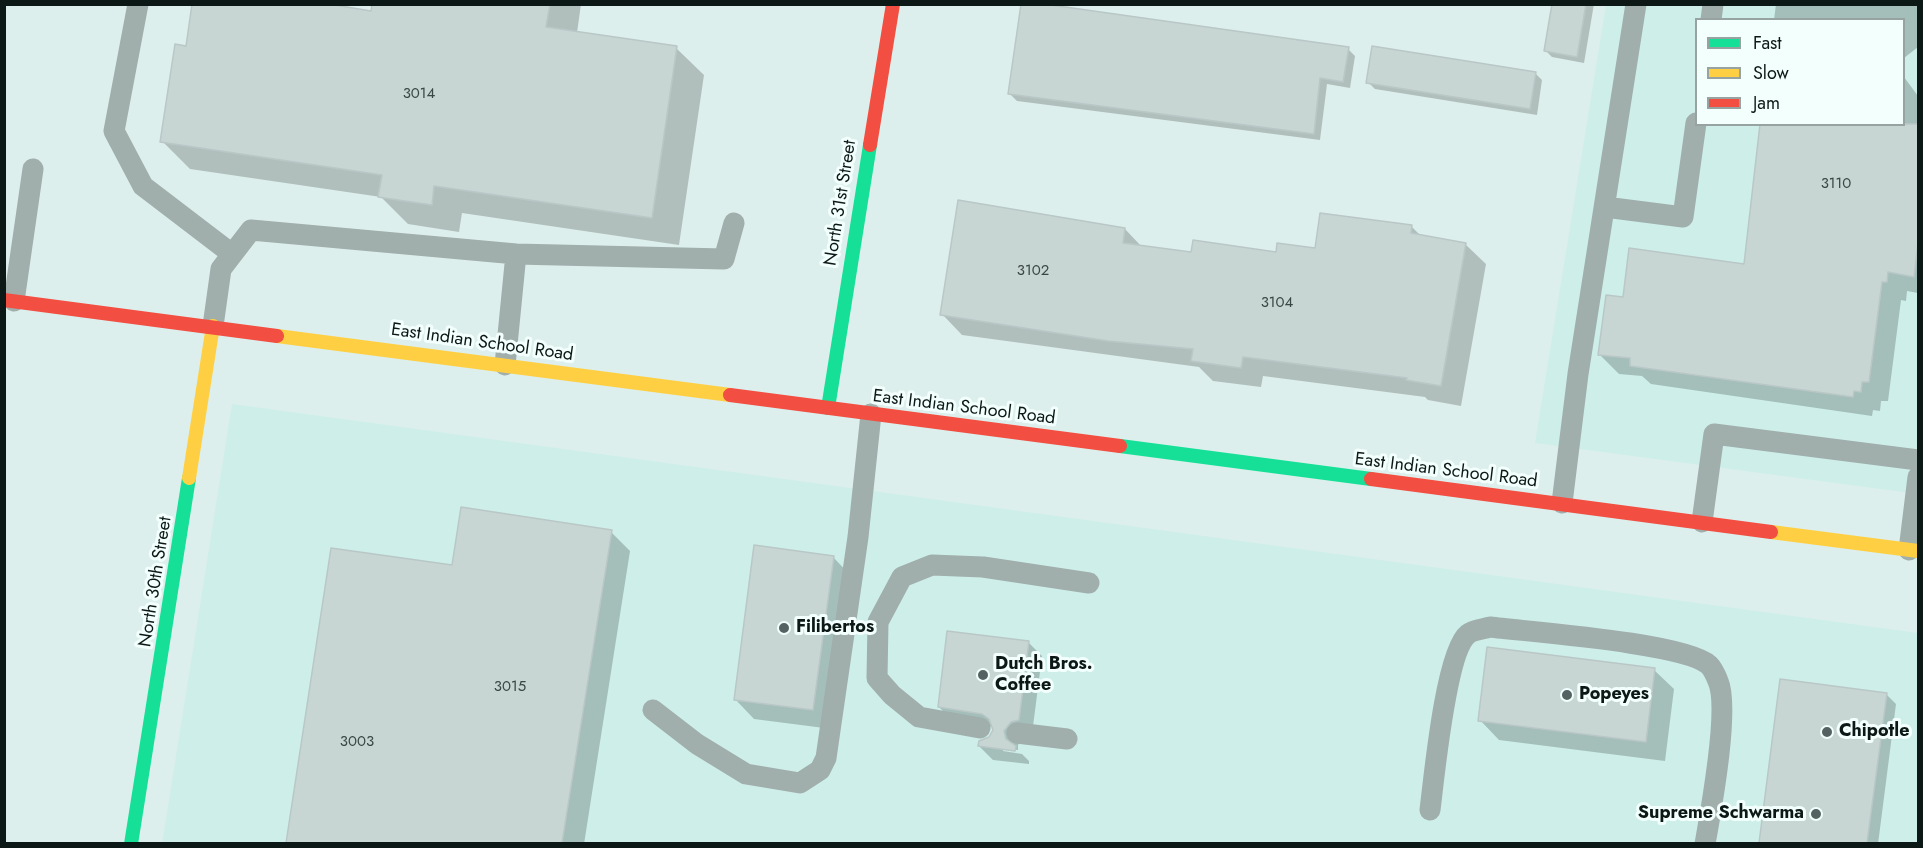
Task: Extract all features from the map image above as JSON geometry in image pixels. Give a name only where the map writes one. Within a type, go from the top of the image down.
[{"type":"main road","name":"North 31st Street","points":[[828,408],[892,4]]},
{"type":"main road","name":"East Indian School Road","points":[[9,300],[1914,551]]},
{"type":"main road","name":"North 30th Street","points":[[131,843],[213,326]]},
{"type":"lane","points":[[138,4],[114,131],[143,186],[232,254]]},
{"type":"lane","points":[[1562,503],[1578,374],[1636,4]]},
{"type":"lane","points":[[1605,207],[1683,217],[1696,126]]},
{"type":"lane","points":[[9,300],[33,169]]},
{"type":"lane","points":[[213,326],[221,269],[251,230],[516,254],[724,259],[734,223]]},
{"type":"lane","points":[[505,365],[516,254]]},
{"type":"lane","points":[[653,710],[697,744],[746,774],[800,783],[820,770],[826,758],[840,670],[871,414]]},
{"type":"lane","points":[[1702,522],[1714,434],[1918,460]]},
{"type":"lane","points":[[1914,551],[1918,477]]},
{"type":"lane","points":[[980,728],[920,717],[892,695],[877,678],[878,622],[902,577],[932,565],[983,567],[1089,583]]},
{"type":"lane","points":[[1430,810],[1449,683],[1456,653],[1468,634],[1490,627],[1648,646],[1682,652],[1709,665],[1719,682],[1722,721],[1705,843]]},
{"type":"lane","points":[[1017,733],[1067,739]]},
{"type":"shaded area","points":[[1606,5],[1918,5],[1918,494],[1535,443]]},
{"type":"shaded area","points":[[232,404],[1918,633],[1918,843],[162,844]]},
{"type":"building","points":[[192,4],[329,4],[371,11],[372,4],[550,4],[546,27],[677,46],[652,218],[434,186],[432,205],[378,197],[382,175],[160,142],[175,44],[186,46]]},
{"type":"building","points":[[1021,4],[1044,4],[1349,47],[1343,82],[1320,78],[1314,134],[1008,94]]},
{"type":"building","points":[[1552,4],[1586,4],[1577,57],[1544,51]]},
{"type":"building","points":[[1372,46],[1536,72],[1530,109],[1366,83]]},
{"type":"building","points":[[1905,124],[1918,124],[1918,243],[1914,277],[1888,272],[1887,282],[1882,282],[1869,382],[1862,382],[1861,392],[1854,391],[1853,397],[1630,366],[1630,358],[1598,355],[1606,295],[1623,297],[1629,248],[1744,264],[1760,126],[1905,126]]},
{"type":"building","points":[[958,200],[1125,228],[1123,243],[1191,252],[1193,240],[1276,252],[1277,243],[1315,248],[1320,213],[1412,225],[1411,233],[1466,243],[1441,386],[1406,380],[1407,378],[1243,357],[1241,368],[1191,361],[1193,349],[1108,341],[940,315]]},
{"type":"building","points":[[461,507],[612,530],[562,843],[286,843],[331,548],[452,565]]},
{"type":"building","name":"Filibertos","points":[[754,545],[834,556],[813,710],[734,700]]},
{"type":"building","name":"Dutch Bros. Coffee","points":[[947,631],[1029,641],[1019,720],[1011,722],[1004,731],[1006,739],[1016,746],[1015,751],[978,746],[979,741],[989,737],[993,730],[989,719],[982,714],[938,707]]},
{"type":"building","name":"Popeyes","points":[[1487,647],[1655,668],[1646,742],[1478,721]]},
{"type":"building","points":[[1780,679],[1887,693],[1867,843],[1759,843]]},
{"type":"traffic: fast","points":[[828,408],[870,145]]},
{"type":"traffic: fast","points":[[1120,446],[1371,479]]},
{"type":"traffic: fast","points":[[131,844],[189,478]]},
{"type":"traffic: slow","points":[[189,478],[213,326]]},
{"type":"traffic: slow","points":[[277,336],[730,395]]},
{"type":"traffic: slow","points":[[1771,532],[1918,551]]},
{"type":"traffic: jam","points":[[870,145],[893,4]]},
{"type":"traffic: jam","points":[[4,300],[277,336]]},
{"type":"traffic: jam","points":[[730,395],[1120,446]]},
{"type":"traffic: jam","points":[[1371,479],[1771,532]]},
{"type":"place","name":"Filibertos","points":[[784,628]]},
{"type":"place","name":"Dutch Bros. Coffee","points":[[983,675]]},
{"type":"place","name":"Popeyes","points":[[1567,695]]},
{"type":"place","name":"Chipotle","points":[[1827,732]]},
{"type":"place","name":"Supreme Schwarma","points":[[1816,814]]}]
